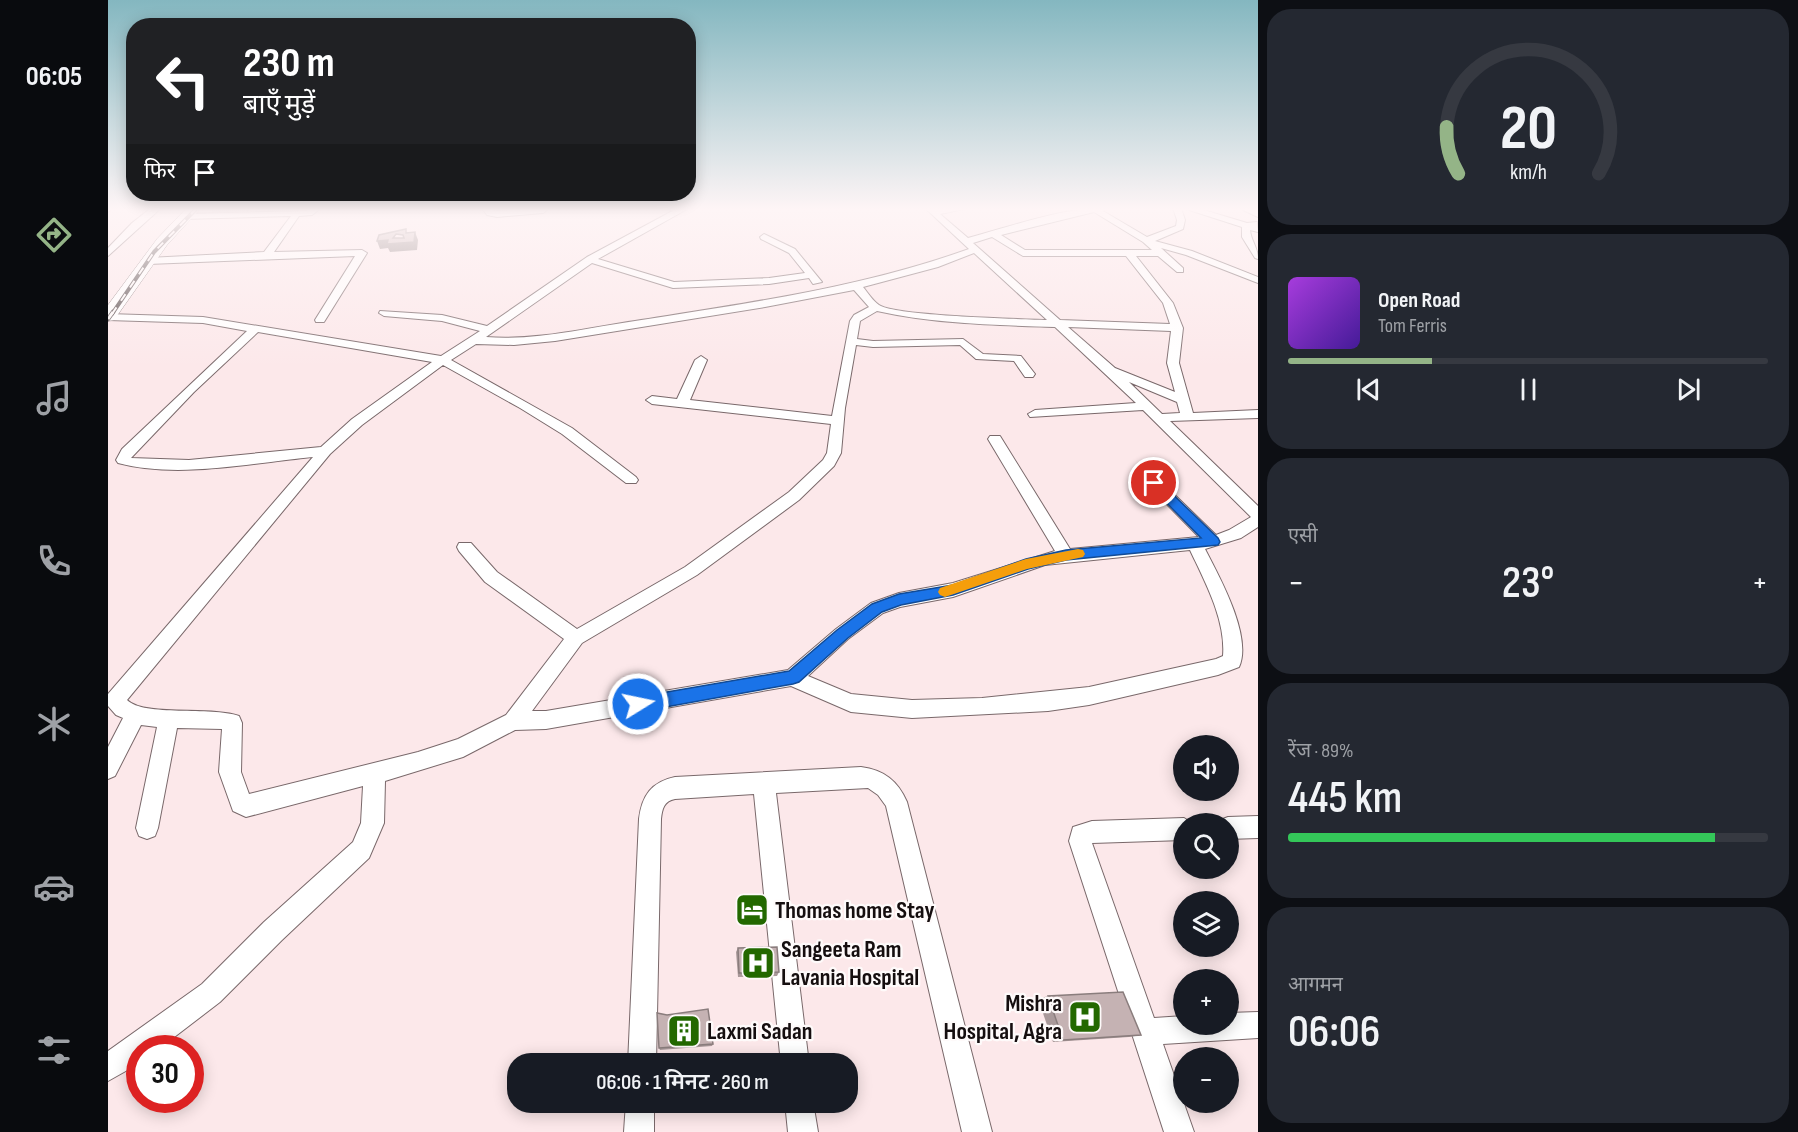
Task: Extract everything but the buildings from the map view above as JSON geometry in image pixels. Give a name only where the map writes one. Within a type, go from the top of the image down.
[{"type":"main road","points":[[108,294],[133,261]]},
{"type":"main road","points":[[108,316],[148,261]]},
{"type":"street","points":[[320,320],[358,261]]},
{"type":"street","points":[[587,261],[442,360],[357,422],[325,451],[112,700],[135,714],[169,719],[232,723],[230,772],[241,803],[246,806],[463,747],[513,721],[576,638],[691,571],[794,496],[829,463],[834,453],[850,341],[858,317],[876,308]]},
{"type":"street","points":[[596,261],[673,285],[769,281],[812,275]]},
{"type":"street","points":[[800,261],[825,292]]},
{"type":"street","points":[[473,340],[518,341],[660,320],[825,292],[947,261]]},
{"type":"street","points":[[987,261],[1108,370],[1258,515]]},
{"type":"street","points":[[1135,261],[1168,303],[1177,328],[1173,363],[1188,417]]},
{"type":"street","points":[[1169,261],[1180,270]]},
{"type":"street","points":[[1209,261],[1258,280]]},
{"type":"street","points":[[855,285],[876,308],[899,314],[1059,324],[1177,328]]},
{"type":"street","points":[[384,313],[442,318],[489,330]]},
{"type":"street","points":[[108,316],[203,320],[442,360],[525,405],[567,432],[631,480]]},
{"type":"street","points":[[254,330],[190,389],[127,452],[123,460],[150,464],[195,463],[325,451]]},
{"type":"street","points":[[850,341],[873,344],[963,342],[980,357],[1017,358],[1029,374]]},
{"type":"street","points":[[682,403],[701,360]]},
{"type":"street","points":[[1108,370],[1184,400]]},
{"type":"street","points":[[652,400],[837,422]]},
{"type":"street","points":[[1035,414],[1145,406]]},
{"type":"street","points":[[1157,418],[1258,414]]},
{"type":"street","points":[[995,439],[1066,555]]},
{"type":"street","points":[[793,677],[811,687],[851,702],[883,707],[947,708],[1014,705],[1079,698],[1218,667],[1232,661],[1234,650],[1232,632],[1204,543],[1141,470]]},
{"type":"street","points":[[513,721],[546,720],[793,677],[842,634],[877,608],[899,600],[953,590],[1026,564],[1066,555],[1204,543],[1235,534],[1258,520]]},
{"type":"street","points":[[465,547],[491,577],[576,638]]},
{"type":"street","points":[[108,769],[135,714]]},
{"type":"street","points":[[147,828],[169,719]]},
{"type":"street","points":[[108,1067],[146,1043],[211,993],[273,931],[361,850],[369,840],[373,827],[374,773]]},
{"type":"street","points":[[642,1053],[652,803],[658,793],[667,789],[874,778],[887,786],[896,802],[977,1132]]},
{"type":"street","points":[[764,783],[794,1053]]},
{"type":"street","points":[[1239,828],[1258,827]]},
{"type":"street","points":[[1173,829],[1092,832],[1081,835],[1080,841],[1179,1132]]},
{"type":"street","points":[[1145,1032],[1258,1025]]},
{"type":"street","points":[[639,1132],[640,1113]]},
{"type":"street","points":[[800,1113],[802,1132]]},
{"type":"railway","points":[[112,314],[148,261]]},
{"type":"railway","points":[[108,319],[113,312]]},
{"type":"slow traffic","points":[[945,592],[1026,564],[1078,554]]},
{"type":"place","name":"Thomas home Stay","points":[[752,910]]},
{"type":"place","name":"Sangeeta Ram Lavania Hospital","points":[[758,963]]},
{"type":"place","name":"Mishra Hospital, Agra","points":[[1085,1017]]},
{"type":"place","name":"Laxmi Sadan","points":[[684,1031]]},
{"type":"route","points":[[638,704],[793,677],[842,634],[877,608],[899,600],[953,590],[1026,564],[1066,555],[1213,542],[1154,483]]}]
